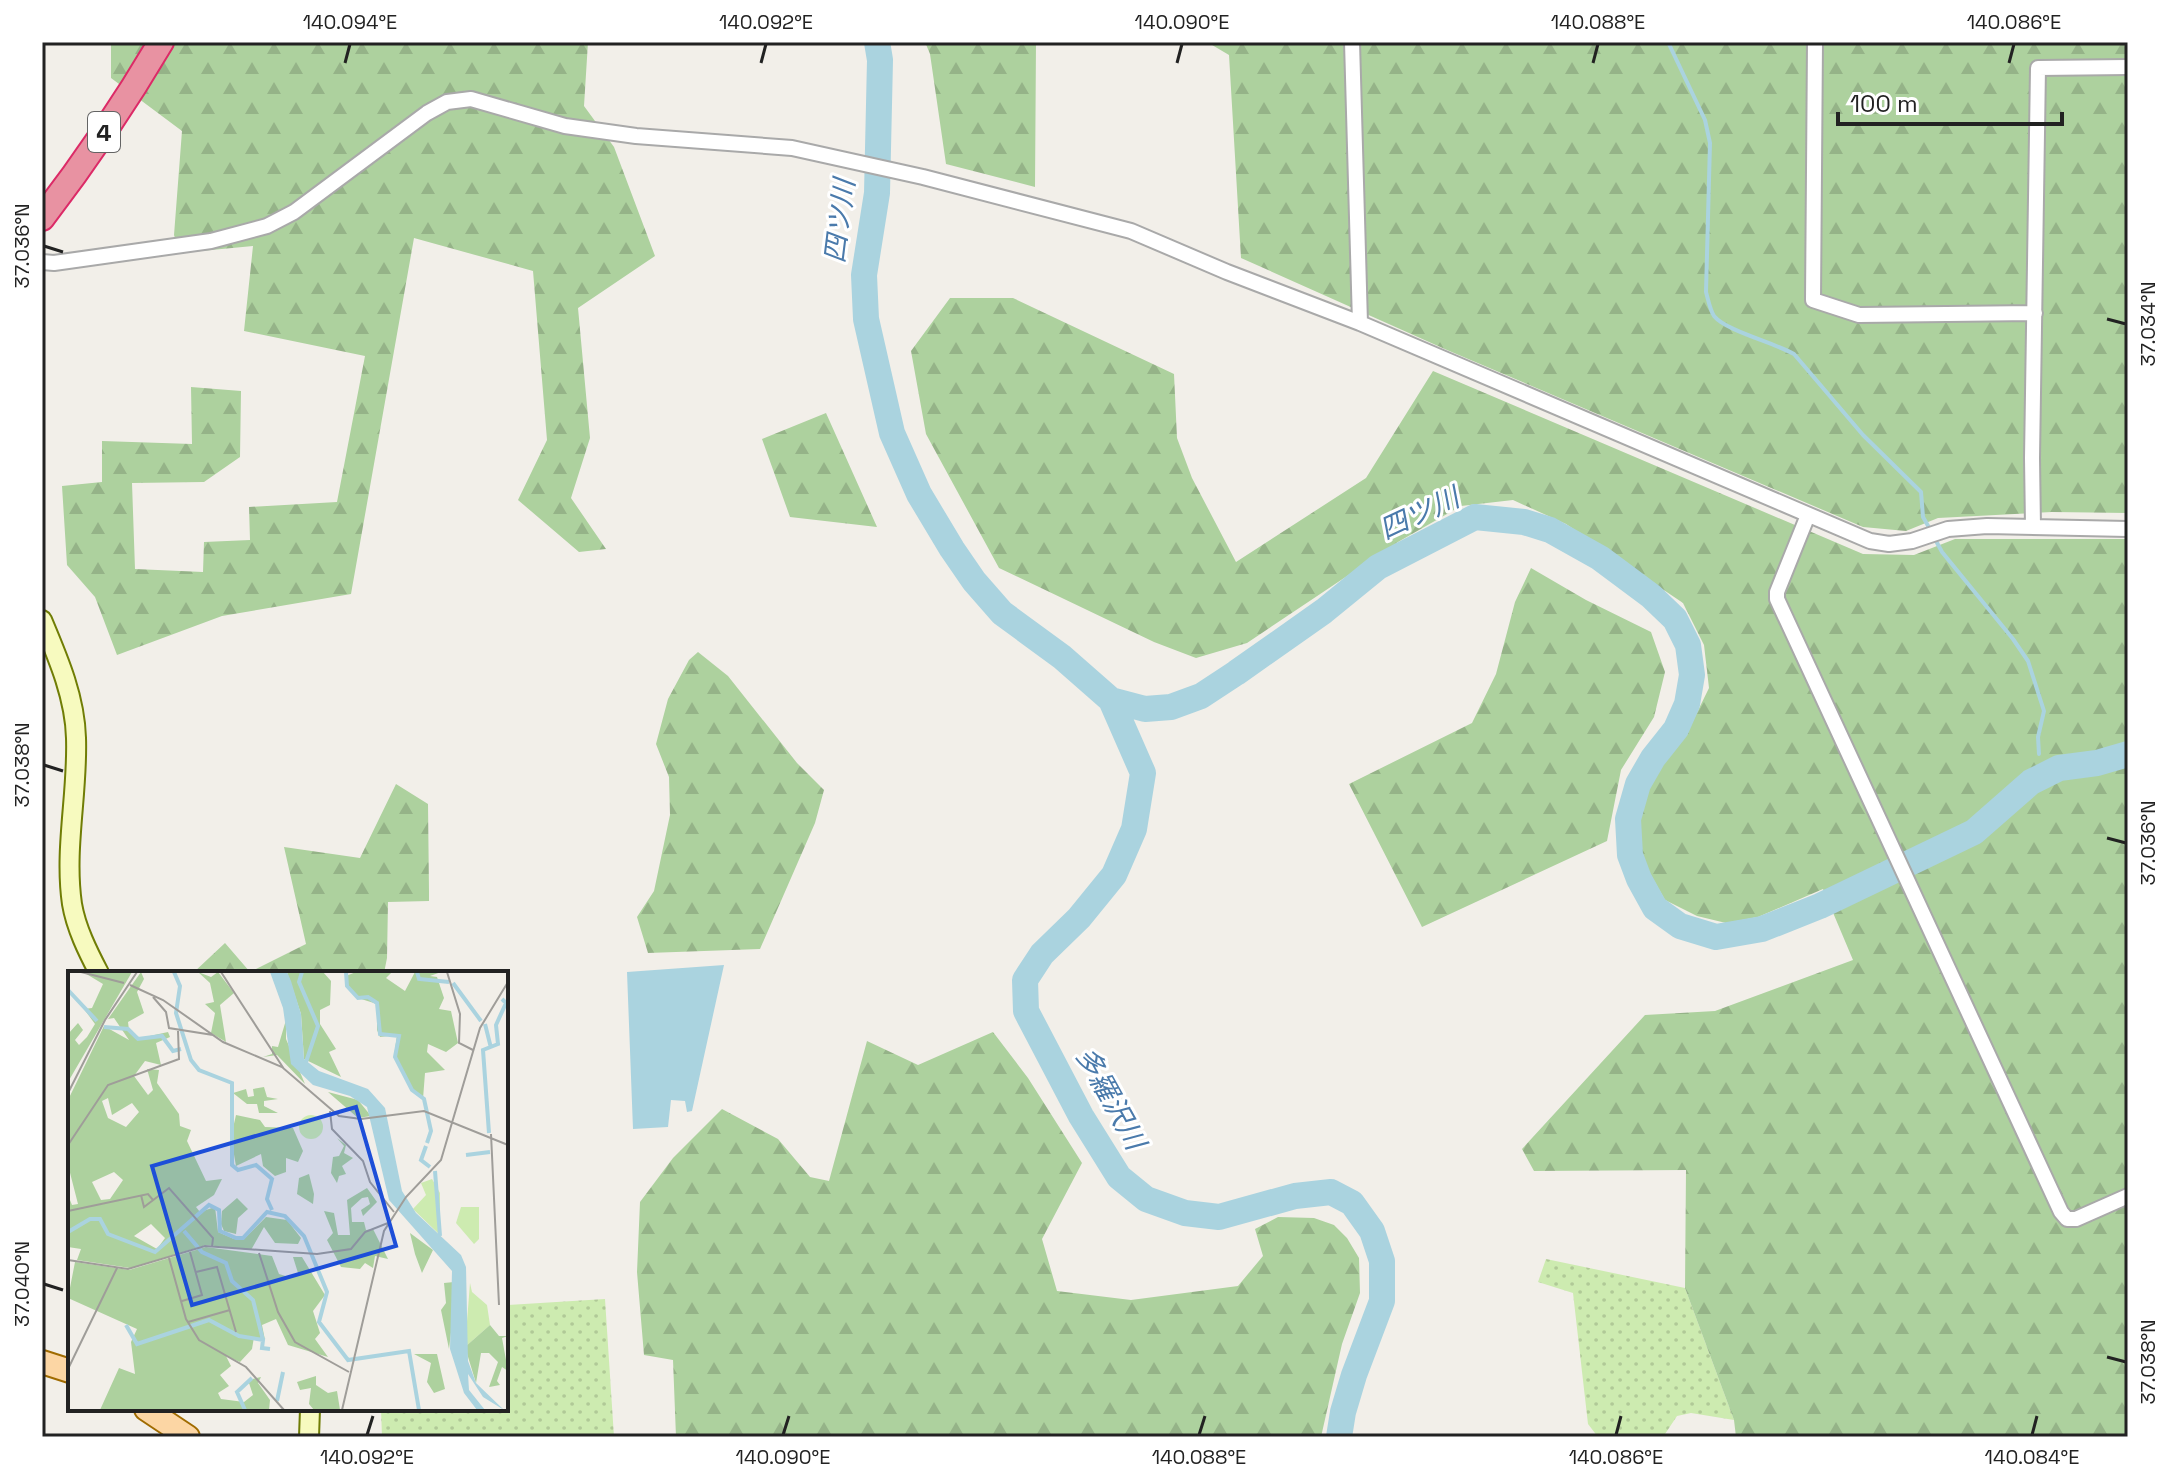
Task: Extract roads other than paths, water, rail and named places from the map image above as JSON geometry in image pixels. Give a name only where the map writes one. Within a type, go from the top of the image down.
[{"type":"highway","name":"4","points":[[42,218],[107,129],[161,42]]},
{"type":"main road","points":[[42,1362],[68,1370]]},
{"type":"main road","points":[[149,1411],[188,1437]]},
{"type":"street","points":[[1352,42],[1360,323]]},
{"type":"street","points":[[1815,42],[1813,300],[1859,315],[2035,313]]},
{"type":"street","points":[[2033,527],[2038,68],[2128,67]]},
{"type":"street","points":[[42,262],[54,263],[201,243],[267,226],[294,212],[427,113],[447,102],[471,99],[565,126],[636,136],[792,148],[830,155],[1131,231],[1360,323],[1870,541],[1889,544],[1912,541],[1948,529],[1987,526],[2128,529]]},
{"type":"street","points":[[1808,515],[1777,592],[1777,599],[2061,1212],[2067,1219],[2076,1219],[2128,1196]]},
{"type":"street","points":[[42,620],[65,679],[73,710],[76,738],[70,880],[72,907],[98,971]]},
{"type":"street","points":[[309,1437],[310,1411]]},
{"type":"water","points":[[724,965],[692,1111],[687,1112],[685,1101],[671,1100],[668,1127],[633,1129],[627,972]]},
{"type":"waterway","name":"四ツ川","points":[[877,42],[880,60],[877,193],[864,275],[866,319],[892,433],[919,494],[974,581],[1002,613],[1062,657],[1111,700],[1145,709],[1171,707],[1201,696],[1324,611],[1378,567],[1475,517],[1524,522],[1550,530],[1600,558],[1651,596],[1675,619],[1688,645],[1692,675],[1687,704],[1676,729],[1653,758],[1638,784],[1628,819],[1630,855],[1655,908],[1680,926],[1716,937],[1762,929],[1820,906],[1974,832],[2031,782],[2059,768],[2097,763],[2128,754]]},
{"type":"waterway","points":[[1668,42],[1705,120],[1710,143],[1706,292],[1714,316],[1729,327],[1794,354],[1863,435],[1921,492],[1923,517],[1931,531]]},
{"type":"waterway","points":[[1935,539],[2028,661],[2044,711],[2038,737],[2039,754]]},
{"type":"waterway","name":"多羅沢川","points":[[1111,700],[1143,773],[1134,829],[1114,875],[1079,918],[1042,954],[1025,980],[1026,1011],[1081,1116],[1119,1177],[1146,1199],[1185,1213],[1219,1217],[1295,1196],[1331,1192],[1352,1203],[1372,1231],[1382,1261],[1382,1301],[1354,1375],[1339,1437]]}]
